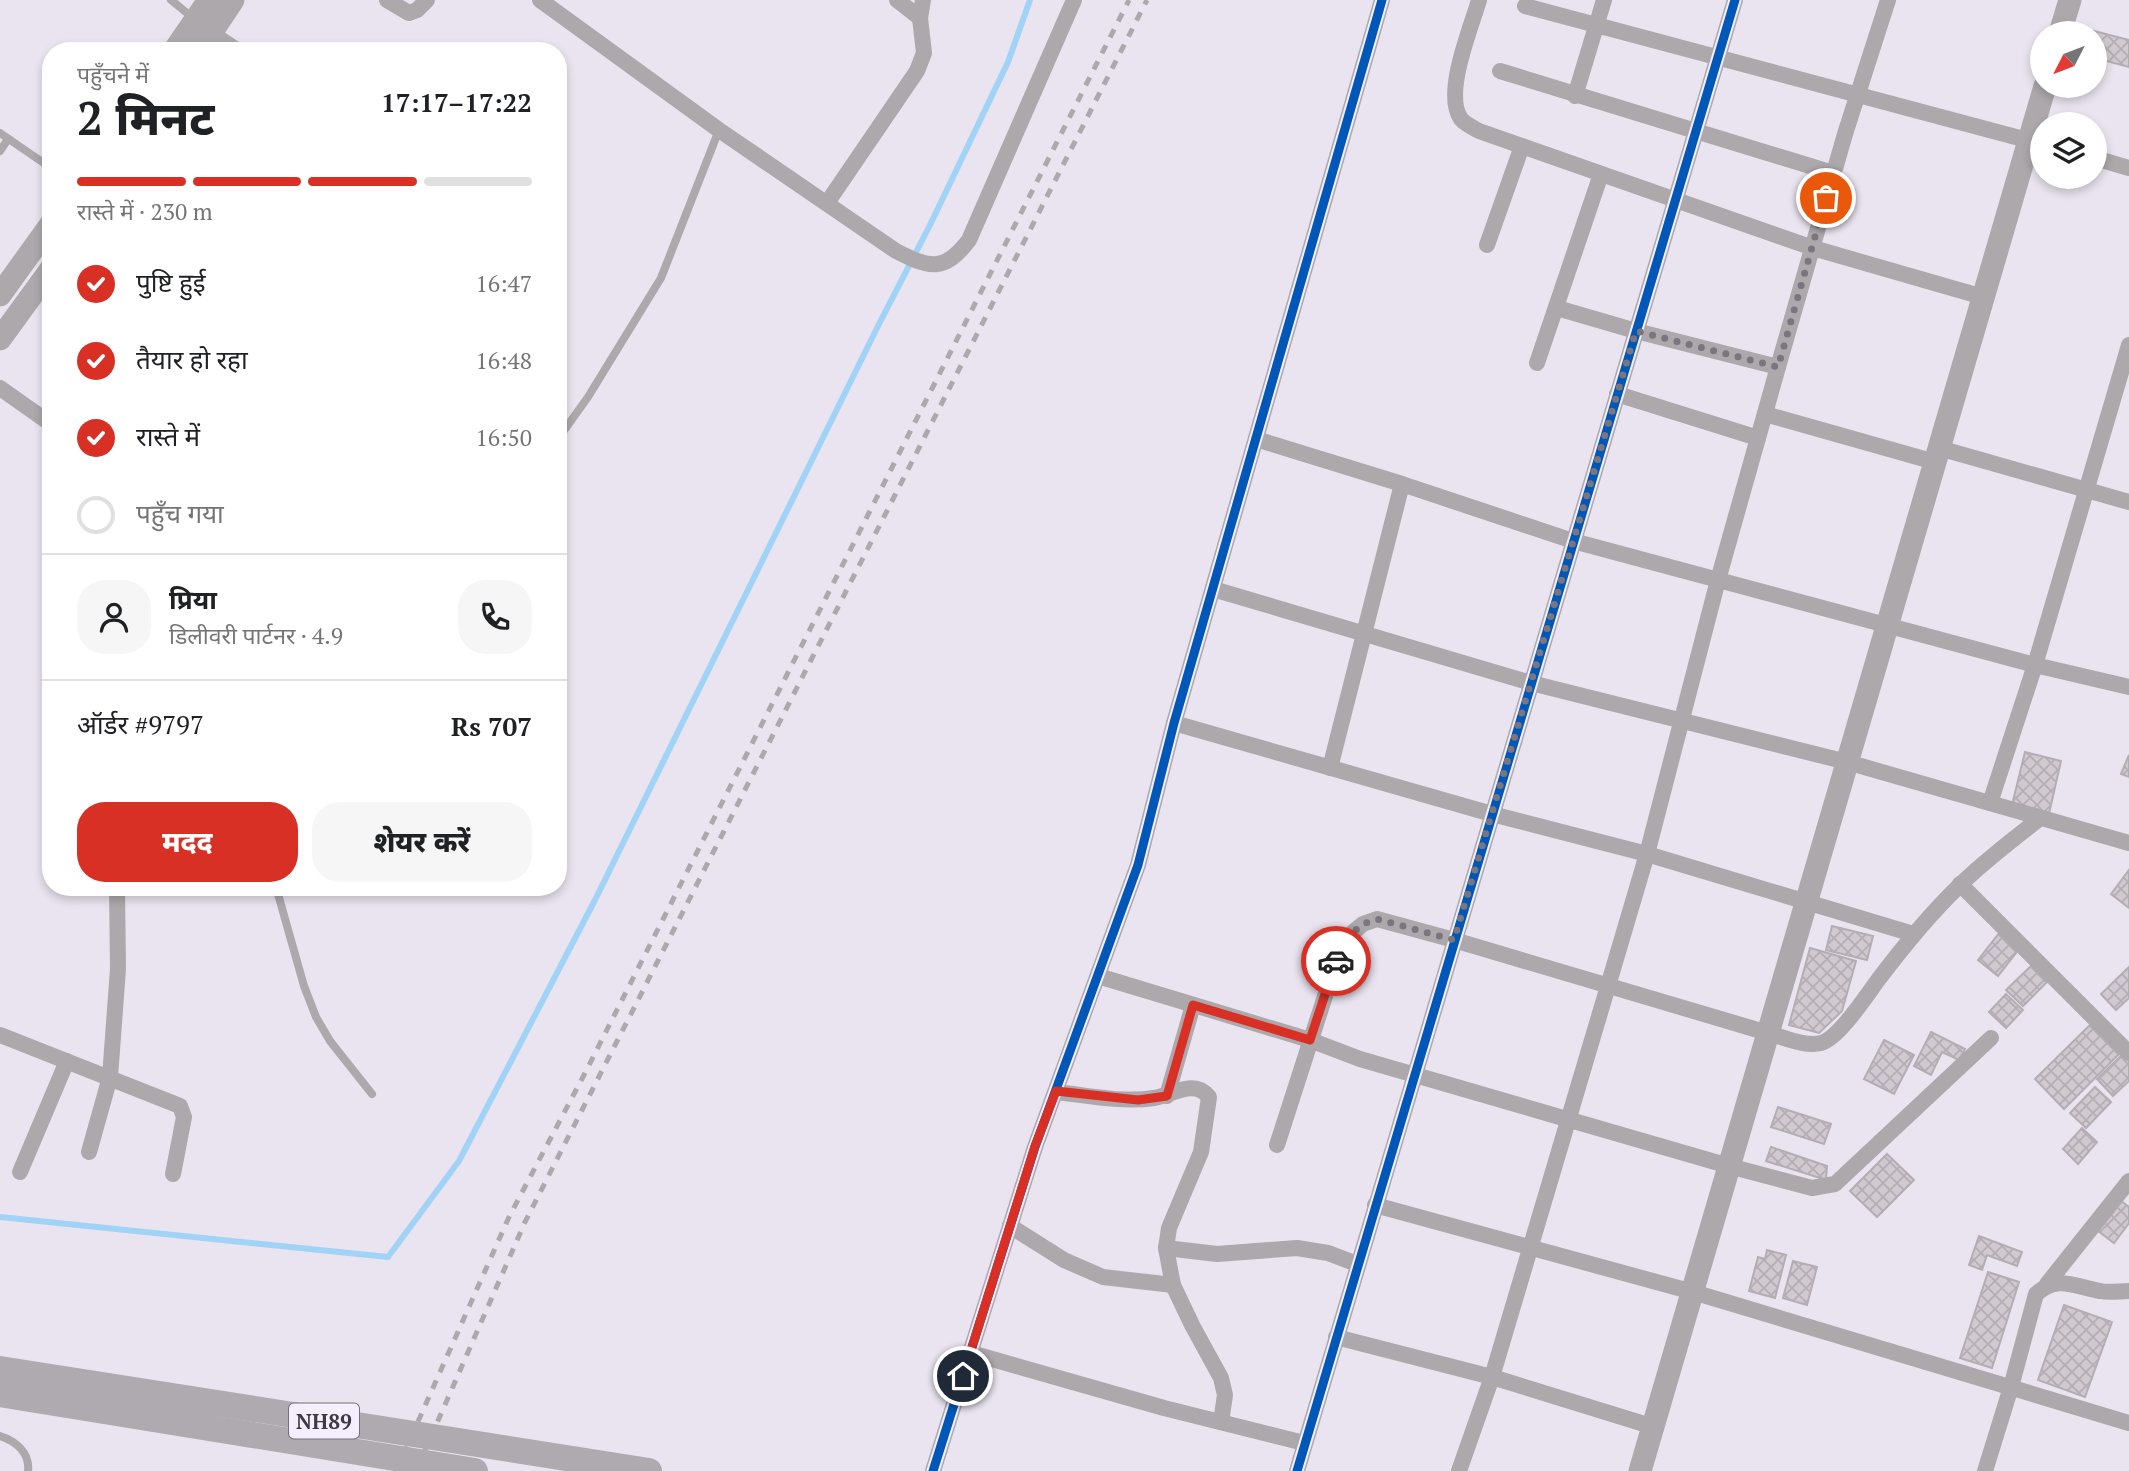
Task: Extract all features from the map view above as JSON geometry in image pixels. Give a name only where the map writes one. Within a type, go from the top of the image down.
[{"type":"main road","name":"NH89","points":[[0,1369],[649,1471]]},
{"type":"main road","name":"NH89","points":[[0,1394],[475,1471]]},
{"type":"street","points":[[202,35],[209,0]]},
{"type":"street","points":[[202,35],[233,0]]},
{"type":"street","points":[[387,0],[409,13],[417,10],[427,0]]},
{"type":"street","points":[[540,0],[719,130],[896,251],[924,265],[945,263],[958,255],[969,240],[1074,0]]},
{"type":"street","points":[[897,0],[920,18]]},
{"type":"street","points":[[827,203],[917,71],[924,52],[920,18],[923,0]]},
{"type":"street","points":[[933,1471],[1010,1226],[1138,864],[1174,723],[1382,0]]},
{"type":"street","points":[[1479,0],[1456,81],[1455,105],[1462,120],[1479,131],[1813,248],[1983,297]]},
{"type":"street","points":[[1575,96],[1605,0]]},
{"type":"street","points":[[1297,1471],[1735,0]]},
{"type":"street","points":[[1459,1471],[1492,1377],[1647,854],[1718,580],[1778,367],[1833,173],[1888,0]]},
{"type":"street","points":[[2064,21],[2070,0]]},
{"type":"street","points":[[1525,6],[2030,140]]},
{"type":"street","points":[[1500,71],[1833,173]]},
{"type":"street","points":[[1487,245],[1522,146]]},
{"type":"street","points":[[1640,1471],[1983,297],[2030,160]]},
{"type":"street","points":[[2107,162],[2129,168]]},
{"type":"street","points":[[1537,363],[1601,173]]},
{"type":"street","points":[[0,295],[42,237]]},
{"type":"street","points":[[0,339],[42,284]]},
{"type":"street","points":[[1557,308],[1778,367]]},
{"type":"street","points":[[1990,803],[2088,491],[2129,345]]},
{"type":"street","points":[[0,388],[42,418]]},
{"type":"street","points":[[1617,394],[1758,438]]},
{"type":"street","points":[[1765,414],[2129,502]]},
{"type":"street","points":[[1256,439],[1573,541],[2035,665],[2129,687]]},
{"type":"street","points":[[1329,768],[1402,484]]},
{"type":"street","points":[[1213,589],[1531,683],[1847,762],[2129,843]]},
{"type":"street","points":[[1174,723],[1492,814],[1647,854],[1913,934]]},
{"type":"street","points":[[1277,1145],[1337,959],[1352,933],[1363,924],[1377,919],[1768,1033],[1807,1043],[1821,1043],[1832,1037],[1857,1009],[1913,934],[1960,884],[2040,818]]},
{"type":"street","points":[[1960,884],[2129,1053]]},
{"type":"street","points":[[89,1152],[110,1077],[118,969],[117,896]]},
{"type":"street","points":[[1098,976],[1310,1040],[1360,1059],[1729,1167],[1812,1188],[1835,1184],[1992,1038]]},
{"type":"street","points":[[1167,1096],[1193,1005]]},
{"type":"street","points":[[0,1035],[175,1102],[184,1111],[173,1174]]},
{"type":"street","points":[[20,1172],[67,1061]]},
{"type":"street","points":[[1056,1091],[1138,1100],[1196,1088],[1209,1097],[1201,1152],[1170,1228],[1166,1248],[1173,1285],[1221,1378],[1225,1395],[1221,1422]]},
{"type":"street","points":[[1985,1471],[2036,1294],[2047,1284],[2129,1181]]},
{"type":"street","points":[[1375,1205],[1693,1293],[2129,1423]]},
{"type":"street","points":[[1010,1226],[1064,1260],[1103,1278],[1173,1285]]},
{"type":"street","points":[[1166,1248],[1217,1254],[1297,1248],[1328,1253],[1357,1264]]},
{"type":"street","points":[[2047,1284],[2066,1283],[2103,1292],[2129,1291]]},
{"type":"street","points":[[1336,1337],[1492,1377],[1654,1427]]},
{"type":"street","points":[[971,1353],[1164,1408],[1304,1443]]},
{"type":"lane","points":[[171,0],[202,35]]},
{"type":"lane","points":[[567,426],[661,278],[719,130]]},
{"type":"lane","points":[[0,134],[42,162]]},
{"type":"lane","points":[[0,151],[8,139]]},
{"type":"lane","points":[[276,896],[316,1017],[330,1041],[372,1094]]},
{"type":"lane","points":[[0,1436],[25,1452],[28,1471]]},
{"type":"building","points":[[2107,34],[2129,40],[2129,67],[2107,61]]},
{"type":"building","points":[[2025,752],[2061,761],[2048,818],[2011,809]]},
{"type":"building","points":[[2129,755],[2129,777],[2121,774]]},
{"type":"building","points":[[2129,870],[2129,908],[2111,894]]},
{"type":"building","points":[[1832,926],[1873,936],[1867,960],[1826,950]]},
{"type":"building","points":[[2000,932],[2020,948],[1998,976],[1978,960]]},
{"type":"building","points":[[1810,948],[1856,961],[1842,1011],[1819,1033],[1789,1025]]},
{"type":"building","points":[[2031,966],[2047,982],[2023,1006],[2006,990]]},
{"type":"building","points":[[2129,967],[2129,998],[2116,1010],[2101,994]]},
{"type":"building","points":[[2006,994],[2023,1010],[2006,1028],[1989,1012]]},
{"type":"building","points":[[2092,1023],[2121,1052],[2064,1109],[2035,1079]]},
{"type":"building","points":[[1931,1032],[1965,1049],[1959,1060],[1942,1052],[1931,1075],[1914,1066]]},
{"type":"building","points":[[1884,1040],[1914,1055],[1894,1094],[1864,1079]]},
{"type":"building","points":[[2124,1053],[2129,1058],[2129,1081],[2113,1096],[2097,1079]]},
{"type":"building","points":[[2095,1087],[2111,1102],[2086,1128],[2070,1113]]},
{"type":"building","points":[[1778,1107],[1831,1124],[1824,1144],[1771,1127]]},
{"type":"building","points":[[2082,1128],[2097,1142],[2078,1164],[2063,1149]]},
{"type":"building","points":[[1771,1147],[1827,1166],[1826,1180],[1766,1161]]},
{"type":"building","points":[[1887,1154],[1914,1180],[1877,1217],[1850,1191]]},
{"type":"building","points":[[2116,1197],[2129,1207],[2129,1223],[2114,1243],[2094,1228]]},
{"type":"building","points":[[1979,1236],[2022,1252],[2017,1266],[1987,1255],[1982,1270],[1969,1265]]},
{"type":"building","points":[[1767,1250],[1786,1255],[1775,1298],[1749,1291],[1758,1257],[1765,1259]]},
{"type":"building","points":[[1793,1261],[1817,1267],[1807,1305],[1783,1298]]},
{"type":"building","points":[[1988,1272],[2019,1282],[1992,1368],[1960,1358]]},
{"type":"building","points":[[2064,1305],[2112,1322],[2085,1397],[2038,1380]]},
{"type":"waterway","points":[[0,1217],[388,1257],[459,1161],[595,900],[931,223],[1008,62],[1030,0]]},
{"type":"railway","points":[[396,1471],[509,1217],[584,1075],[1129,0]]},
{"type":"railway","points":[[416,1471],[525,1222],[1147,0]]},
{"type":"cycle path","points":[[933,1471],[1035,1147],[1138,865],[1174,723],[1382,0]]},
{"type":"cycle path","points":[[1297,1471],[1735,0]]},
{"type":"way so far","points":[[1336,961],[1352,933],[1363,924],[1377,919],[1454,940],[1636,331],[1778,367],[1826,198]]},
{"type":"route","points":[[963,1376],[1035,1146],[1056,1091],[1138,1100],[1167,1096],[1193,1005],[1310,1040],[1336,961]]}]
